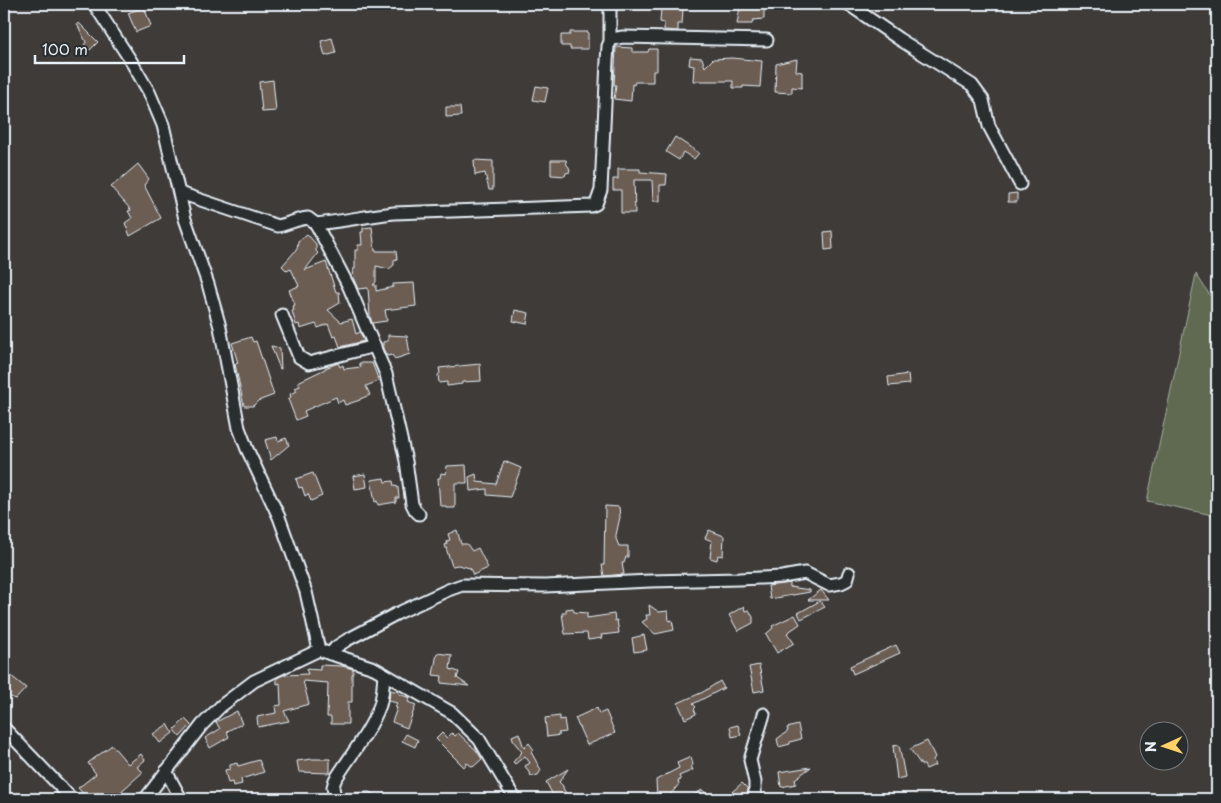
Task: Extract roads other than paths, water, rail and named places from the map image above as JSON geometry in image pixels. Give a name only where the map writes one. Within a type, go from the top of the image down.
[{"type":"street","points":[[94,4],[132,61],[149,92],[163,125],[191,238],[208,284],[220,328],[239,428],[279,517],[306,592],[319,650]]},
{"type":"street","points":[[316,224],[394,213],[581,208],[596,204],[601,190],[607,61],[610,42],[610,4]]},
{"type":"street","points":[[848,4],[972,85],[983,100],[989,126],[1020,184]]},
{"type":"street","points":[[610,42],[616,38],[623,37],[767,40]]},
{"type":"street","points":[[180,193],[278,226],[297,219],[308,218],[316,224],[349,287],[386,374],[406,461],[412,504],[419,514]]},
{"type":"street","points":[[282,315],[299,357],[310,363],[375,346]]},
{"type":"street","points":[[330,654],[336,647],[347,640],[462,585],[545,586],[782,577],[805,573],[829,585],[842,583],[847,580],[849,572]]},
{"type":"street","points":[[145,799],[202,725],[239,691],[254,681],[319,650],[374,668],[452,713],[479,739],[515,799]]},
{"type":"street","points":[[335,799],[333,787],[336,780],[380,705],[384,674]]},
{"type":"street","points":[[755,799],[755,782],[750,760],[764,714]]},
{"type":"street","points":[[4,728],[72,799]]},
{"type":"street","points":[[166,771],[180,799]]}]
